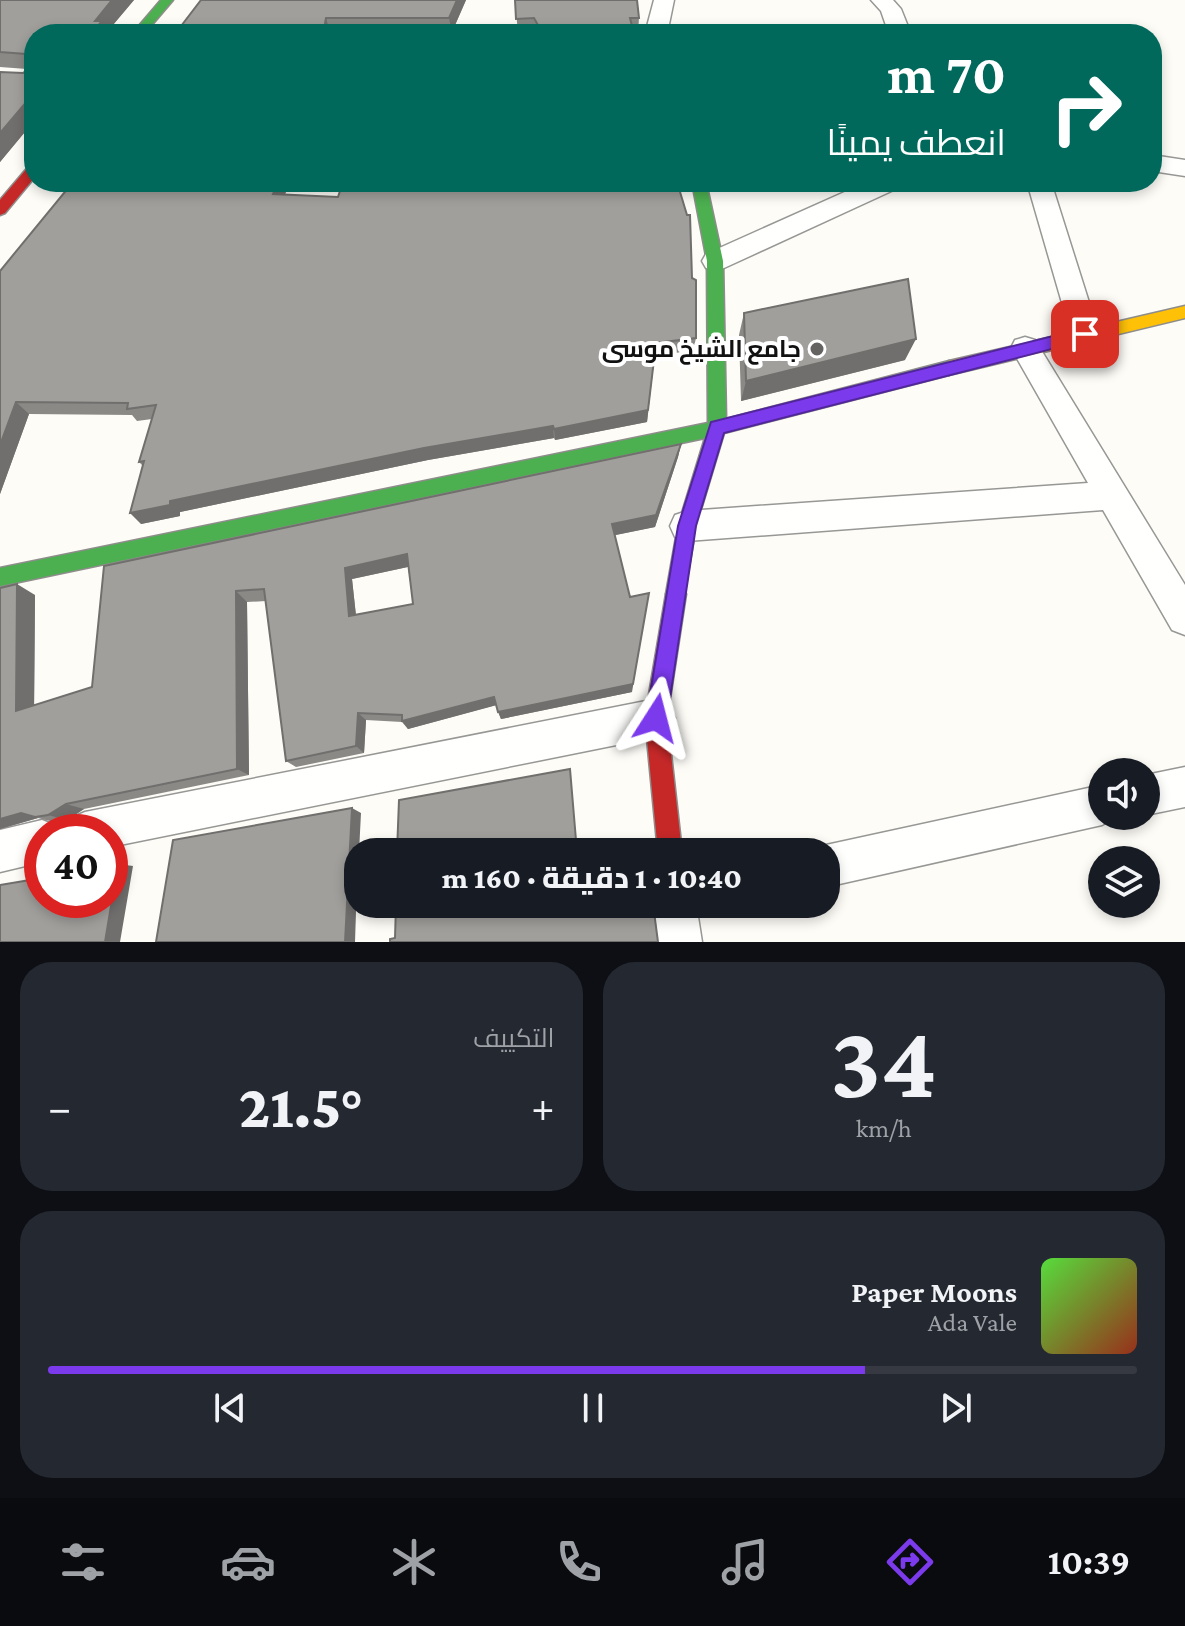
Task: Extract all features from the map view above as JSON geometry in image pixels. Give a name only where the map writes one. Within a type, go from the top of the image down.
[{"type":"street","points":[[147,24],[167,0]]},
{"type":"street","points":[[155,24],[175,0]]},
{"type":"street","points":[[658,24],[664,0]]},
{"type":"street","points":[[881,0],[891,9],[896,24]]},
{"type":"street","points":[[1162,165],[1185,168]]},
{"type":"street","points":[[0,197],[24,168]]},
{"type":"street","points":[[0,210],[24,181]]},
{"type":"street","points":[[669,838],[656,718],[687,526],[717,428],[715,261],[701,192]]},
{"type":"street","points":[[715,261],[867,192]]},
{"type":"street","points":[[1042,192],[1085,334]]},
{"type":"street","points":[[0,577],[717,428],[1025,348],[1185,312]]},
{"type":"street","points":[[1025,348],[1185,618]]},
{"type":"street","points":[[687,526],[1112,495]]},
{"type":"street","points":[[128,823],[656,718]]},
{"type":"street","points":[[1160,792],[1185,787]]},
{"type":"street","points":[[840,863],[1088,808]]},
{"type":"street","points":[[0,851],[24,845]]},
{"type":"street","points":[[677,918],[680,942]]},
{"type":"building","points":[[0,0],[112,0],[95,21],[102,21],[99,24],[24,24],[24,54],[0,52]]},
{"type":"building","points":[[201,0],[457,0],[449,18],[326,18],[325,24],[183,24]]},
{"type":"building","points":[[515,0],[637,0],[639,18],[630,18],[632,24],[537,24],[534,18],[516,19]]},
{"type":"building","points":[[0,72],[23,73],[24,105],[0,133]]},
{"type":"building","points":[[65,192],[274,192],[338,197],[340,192],[680,192],[687,215],[690,215],[692,278],[696,280],[696,338],[656,343],[648,410],[554,429],[553,426],[424,448],[170,501],[170,505],[130,513],[144,461],[139,462],[156,405],[127,409],[128,403],[16,402],[0,445],[0,271]]},
{"type":"building","name":"جامع الشيخ موسى","points":[[908,279],[916,339],[746,381],[744,313]]},
{"type":"building","points":[[681,444],[656,515],[612,524],[630,597],[649,593],[633,684],[498,712],[494,697],[402,721],[402,715],[358,713],[356,746],[286,761],[264,589],[236,591],[237,769],[66,804],[50,814],[21,813],[0,819],[0,588],[17,584],[16,711],[92,687],[104,566]],"holes":[[[407,554],[413,604],[349,616],[345,568]]]},
{"type":"building","points":[[570,769],[576,838],[398,838],[399,800]]},
{"type":"building","points":[[352,808],[350,838],[344,838],[345,942],[156,942],[173,840]]},
{"type":"building","points":[[24,881],[24,918],[109,918],[105,942],[0,942],[0,885]]},
{"type":"building","points":[[396,918],[655,918],[658,942],[390,942],[395,938]]},
{"type":"traffic: fast","points":[[147,24],[167,0]]},
{"type":"traffic: fast","points":[[676,594],[687,526],[717,428],[715,261],[701,192]]},
{"type":"traffic: fast","points":[[0,577],[717,428],[949,368]]},
{"type":"traffic: slow","points":[[949,368],[1185,312]]},
{"type":"traffic: jam","points":[[0,210],[24,181]]},
{"type":"traffic: jam","points":[[669,838],[656,718],[676,594]]},
{"type":"place","name":"جامع الشيخ موسى","points":[[817,349]]},
{"type":"route","points":[[656,718],[687,526],[717,428],[1085,334]]}]
